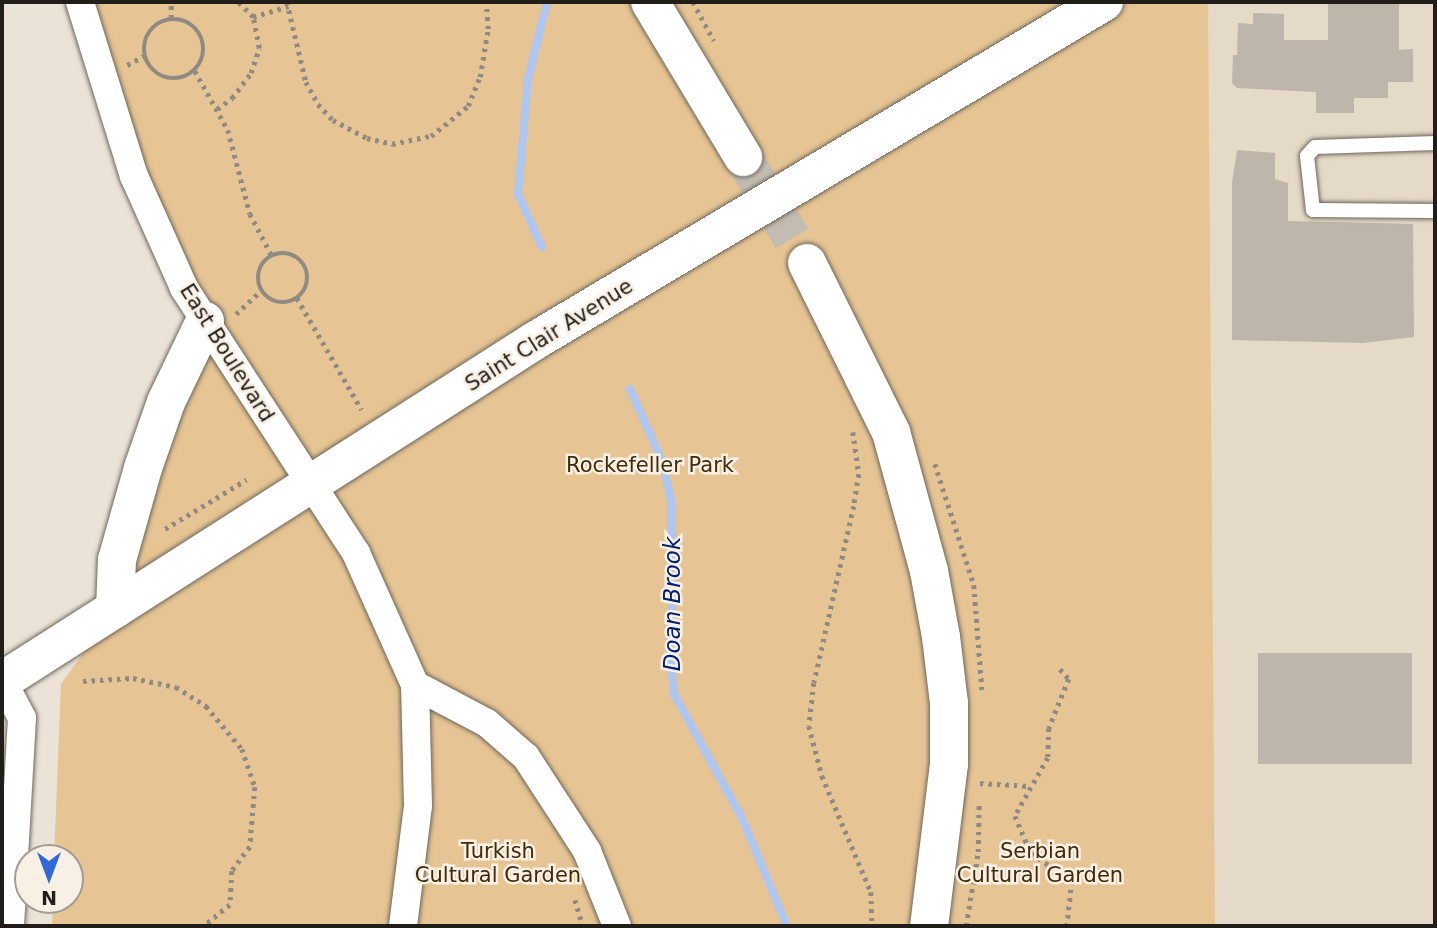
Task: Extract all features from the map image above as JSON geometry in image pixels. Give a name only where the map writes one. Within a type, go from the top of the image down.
[{"type":"main road","points":[[650,2],[743,157]]},
{"type":"main road","name":"Saint Clair Avenue","points":[[2,680],[536,340],[1104,2]]},
{"type":"main road","points":[[807,262],[891,432],[939,623],[949,703],[949,764],[929,926]]},
{"type":"main road","points":[[115,609],[117,560],[143,468],[166,402],[217,322]]},
{"type":"street","name":"East Boulevard","points":[[80,2],[134,176],[178,276],[217,322],[370,579],[415,685],[418,806],[403,926]]},
{"type":"street","points":[[2,680],[22,718],[10,926]]},
{"type":"street","points":[[415,685],[486,723],[526,757],[587,850],[617,926]]},
{"type":"lane","points":[[1435,143],[1315,147],[1307,156],[1313,210],[1435,211]]},
{"type":"path","points":[[171,2],[171,19]]},
{"type":"path","points":[[217,109],[232,98],[251,73],[259,48],[253,17],[238,2]]},
{"type":"path","points":[[253,17],[288,4],[306,82],[318,104],[333,120],[367,138],[392,144],[431,136],[468,106],[480,77],[488,29],[486,2]]},
{"type":"path","points":[[171,19],[189,22],[202,36],[204,55],[195,71],[186,77],[165,78],[144,56],[147,35],[153,26],[171,19]]},
{"type":"path","points":[[124,67],[144,56]]},
{"type":"path","points":[[195,71],[235,148],[250,214],[272,256]]},
{"type":"path","points":[[288,254],[306,269],[307,285],[297,298],[281,303],[261,291],[260,267],[272,256],[288,254]]},
{"type":"path","points":[[217,322],[261,291]]},
{"type":"path","points":[[297,298],[362,410]]},
{"type":"path","points":[[850,420],[859,474],[814,683],[809,726],[822,776],[871,892],[872,926]]},
{"type":"path","points":[[165,529],[246,480]]},
{"type":"path","points":[[1060,669],[1069,679],[1066,694],[1055,709],[1048,758],[1014,816],[1031,853],[1072,881],[1073,902],[1067,926]]},
{"type":"path","points":[[83,681],[133,678],[176,687],[206,706],[242,749],[254,787],[250,848],[232,871],[230,905],[204,926]]},
{"type":"path","points":[[980,783],[1030,786]]},
{"type":"shaded area","points":[[1208,2],[1435,2],[1435,926],[1208,926]]},
{"type":"green space","name":"Rockefeller Park","points":[[90,2],[1208,2],[1215,926],[52,926],[52,914],[84,914],[84,844],[55,844],[61,684],[115,609],[205,321],[106,98]]},
{"type":"building","points":[[1328,2],[1399,2],[1399,50],[1413,49],[1413,82],[1388,82],[1388,98],[1354,98],[1354,113],[1316,113],[1316,92],[1237,88],[1232,83],[1233,55],[1237,55],[1238,23],[1253,24],[1253,13],[1284,14],[1284,40],[1328,40]]},
{"type":"building","points":[[1237,150],[1275,153],[1275,179],[1288,183],[1288,221],[1413,224],[1414,337],[1363,343],[1232,340],[1232,183]]},
{"type":"building","points":[[1258,653],[1412,653],[1412,764],[1258,764]]},
{"type":"waterway","name":"Doan Brook","points":[[542,247],[518,194],[528,79],[547,2]]},
{"type":"waterway","name":"Doan Brook","points":[[630,389],[663,463],[671,500],[674,589],[669,642],[674,694],[742,818],[787,926]]},
{"type":"tunnel","points":[[743,157],[807,263]]},
{"type":"park label","name":"Turkish Cultural Garden","points":[[498,863]]},
{"type":"park label","name":"Serbian Cultural Garden","points":[[1040,863]]}]
